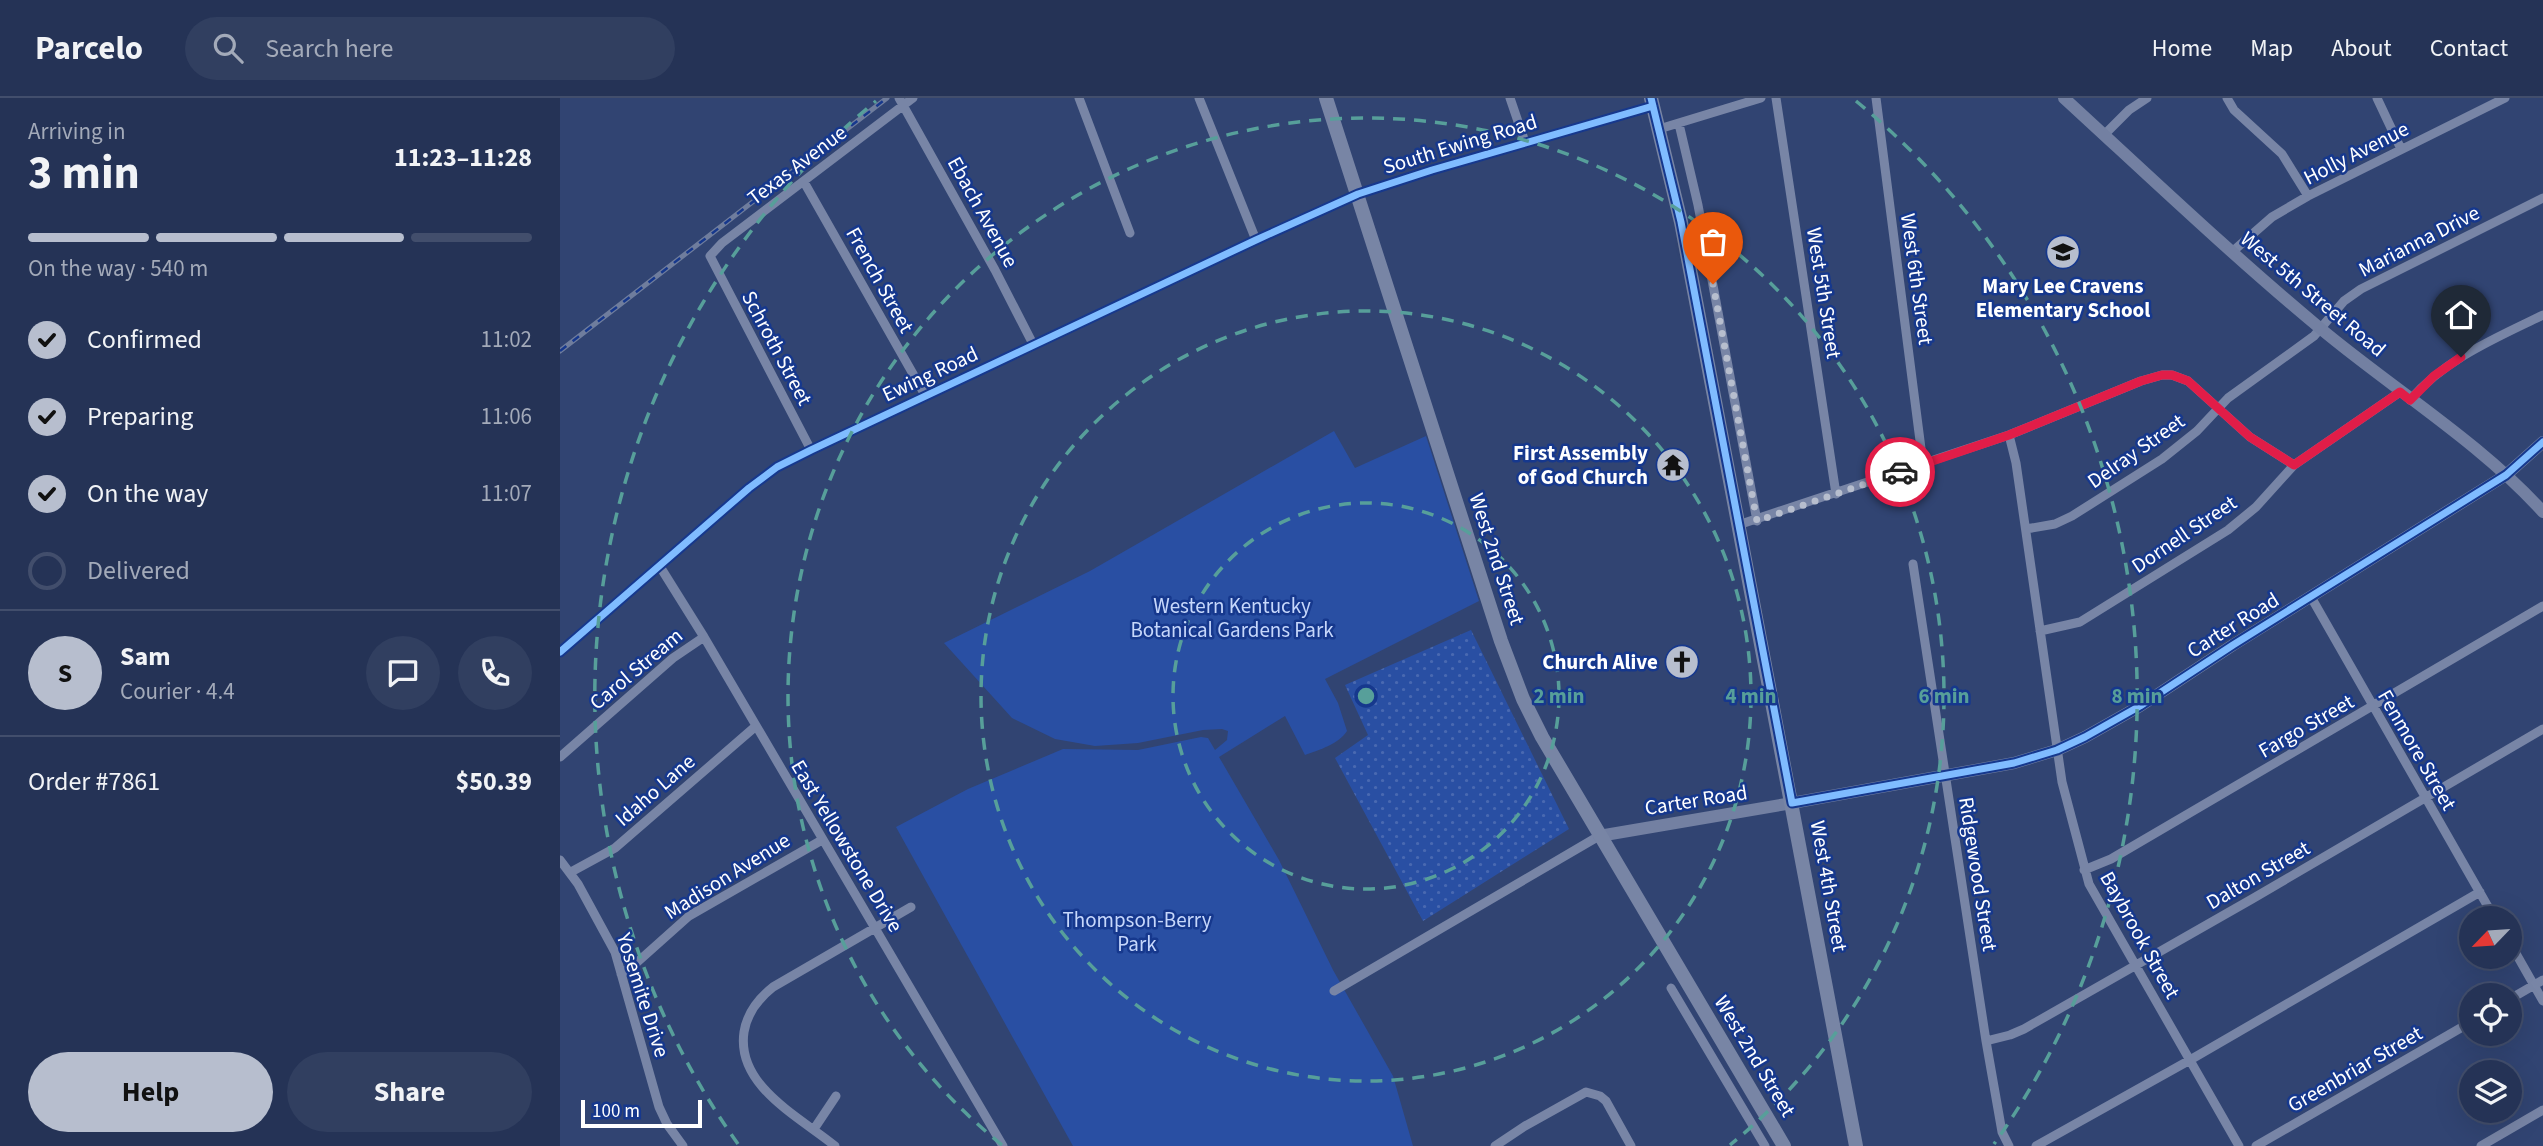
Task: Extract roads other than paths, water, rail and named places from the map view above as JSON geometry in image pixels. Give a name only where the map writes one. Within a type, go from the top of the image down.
[{"type":"main road","name":"West 2nd Street","points":[[1326,98],[1515,680],[1542,737],[1599,836],[1784,1146]]},
{"type":"main road","name":"West 5th Street Road","points":[[2064,98],[2232,252],[2321,329],[2506,475],[2543,512]]},
{"type":"main road","name":"West 4th Street","points":[[1652,102],[1681,222],[1856,1146]]},
{"type":"main road","name":"Carter Road","points":[[1599,836],[2014,763],[2057,750],[2140,706],[2506,475],[2543,442]]},
{"type":"street","name":"Texas Avenue","points":[[712,263],[710,256],[722,243],[804,182],[901,102],[913,98]]},
{"type":"street","points":[[1079,98],[1130,233]]},
{"type":"street","points":[[1199,98],[1256,240]]},
{"type":"street","points":[[1510,98],[1525,142]]},
{"type":"street","points":[[1659,129],[1761,98]]},
{"type":"street","name":"West 5th Street","points":[[1776,98],[1836,494]]},
{"type":"street","name":"West 6th Street","points":[[1876,98],[1923,464]]},
{"type":"street","points":[[2104,135],[2129,110],[2147,98]]},
{"type":"street","points":[[2227,98],[2234,110],[2282,155],[2298,176],[2308,196]]},
{"type":"street","points":[[2377,98],[2401,149]]},
{"type":"street","name":"Holly Avenue","points":[[2232,252],[2272,217],[2308,196],[2505,98]]},
{"type":"street","name":"Ebach Avenue","points":[[901,102],[1033,344]]},
{"type":"street","name":"South Ewing Road","points":[[1359,194],[1652,102]]},
{"type":"street","points":[[1679,124],[1700,218],[1757,521]]},
{"type":"street","name":"French Street","points":[[804,182],[925,396]]},
{"type":"street","name":"Ewing Road","points":[[560,652],[768,473],[1033,344],[1359,194]]},
{"type":"street","name":"Marianna Drive","points":[[2321,329],[2344,301],[2361,289],[2543,198]]},
{"type":"street","name":"Schroth Street","points":[[712,263],[811,450]]},
{"type":"street","name":"Dornell Street","points":[[2040,631],[2080,622],[2228,530],[2256,508],[2294,465],[2405,396],[2451,363],[2543,315]]},
{"type":"street","name":"Delray Street","points":[[2026,529],[2055,524],[2094,503],[2180,446],[2228,398],[2321,329]]},
{"type":"street","points":[[1738,525],[1757,521],[2009,435],[2162,375],[2172,375],[2188,381],[2250,437],[2294,465]]},
{"type":"street","name":"Baybrook Street","points":[[2009,435],[2016,463],[2062,782],[2084,870],[2098,903],[2239,1146]]},
{"type":"street","name":"Ridgewood Street","points":[[1913,564],[1986,1041],[2002,1132],[2009,1146]]},
{"type":"street","name":"East Yellowstone Drive","points":[[659,565],[1003,1146]]},
{"type":"street","name":"Fenmore Street","points":[[2311,597],[2488,906]]},
{"type":"street","name":"Fargo Street","points":[[2084,870],[2111,859],[2543,606]]},
{"type":"street","name":"Carol Stream","points":[[560,757],[673,658],[704,637]]},
{"type":"street","name":"Idaho Lane","points":[[571,872],[615,848],[756,726]]},
{"type":"street","name":"Dalton Street","points":[[1986,1041],[2024,1029],[2543,729]]},
{"type":"street","points":[[1334,991],[1599,836]]},
{"type":"street","name":"Madison Avenue","points":[[621,974],[688,916],[822,839]]},
{"type":"street","name":"Yosemite Drive","points":[[560,860],[571,872],[611,942],[659,1107],[683,1146]]},
{"type":"street","points":[[2036,1146],[2480,892]]},
{"type":"street","points":[[835,1146],[773,1098],[751,1073],[743,1041],[747,1019],[757,1001],[773,987],[911,908]]},
{"type":"street","points":[[2522,964],[2543,1001]]},
{"type":"street","points":[[2522,992],[2543,980]]},
{"type":"street","name":"West 2nd Street","points":[[1671,988],[1765,1146]]},
{"type":"street","points":[[1688,1016],[1703,1009]]},
{"type":"street","name":"Greenbriar Street","points":[[2256,1146],[2459,1029]]},
{"type":"street","points":[[1495,1146],[1525,1126],[1586,1093],[1600,1096],[1606,1101],[1631,1146]]},
{"type":"street","points":[[814,1129],[836,1096]]},
{"type":"street","points":[[2481,1146],[2543,1110]]},
{"type":"railway","points":[[560,351],[887,98]]},
{"type":"place","name":"Mary Lee Cravens Elementary School","points":[[2063,252]]},
{"type":"place","name":"First Assembly of God Church","points":[[1673,465]]},
{"type":"place","name":"Church Alive","points":[[1682,662]]},
{"type":"park label","name":"Western Kentucky Botanical Gardens Park","points":[[1232,618]]},
{"type":"park label","name":"Thompson-Berry Park","points":[[1137,932]]}]
